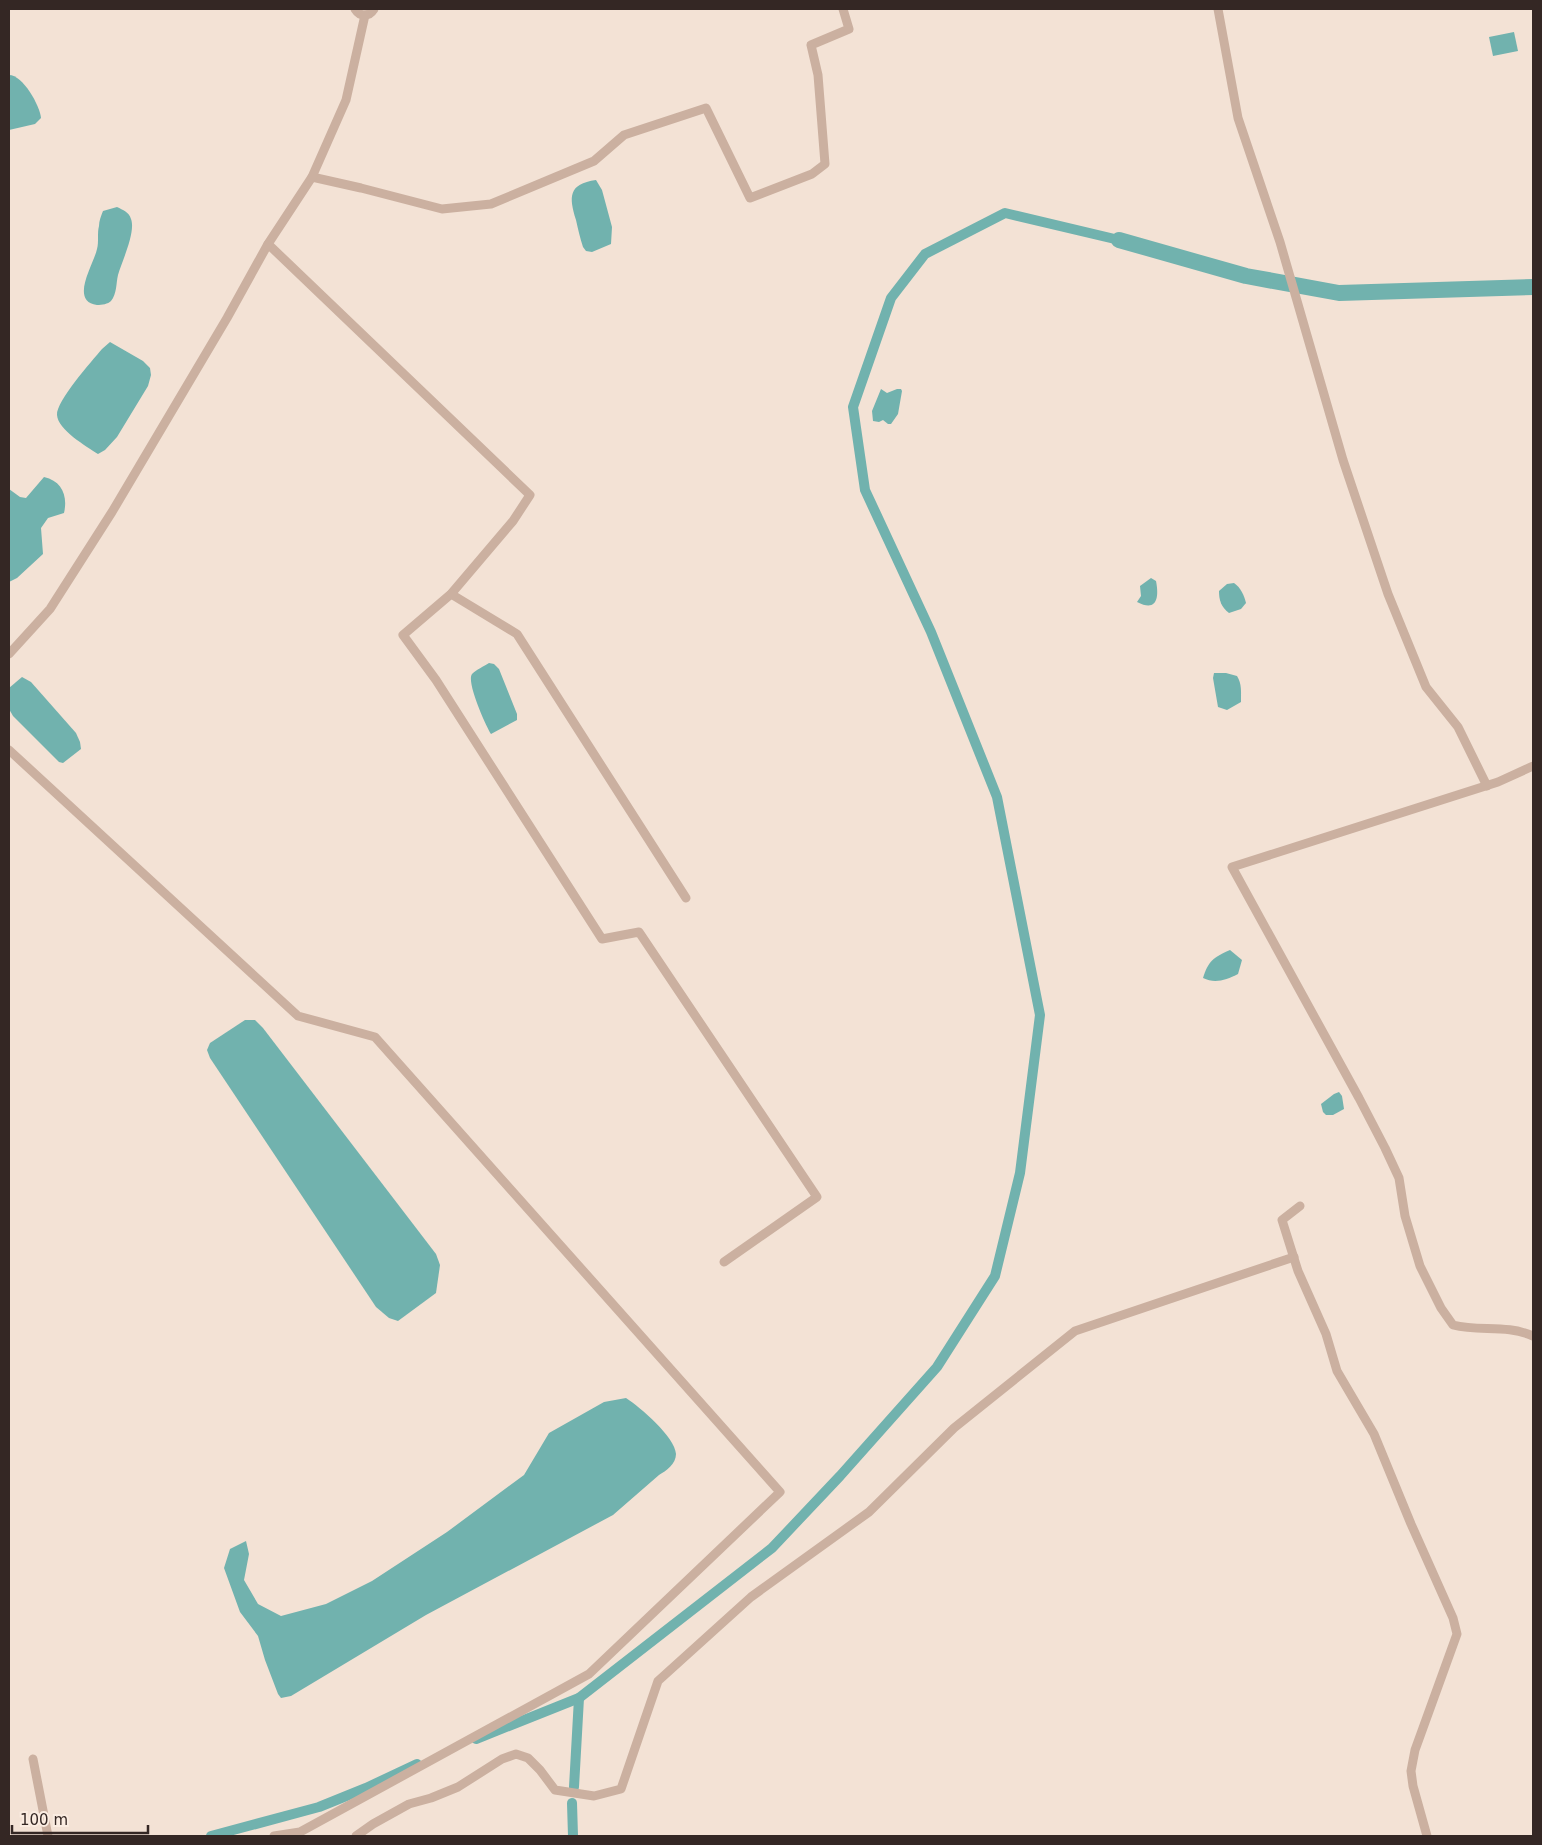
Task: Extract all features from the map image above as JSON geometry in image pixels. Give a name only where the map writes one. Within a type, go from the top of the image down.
[{"type":"street","points":[[355,9],[357,13],[365,15],[374,9]]},
{"type":"street","points":[[312,177],[442,209],[490,204],[594,161],[624,135],[706,108],[750,198],[812,174],[825,164],[818,76],[812,45],[849,29],[843,9]]},
{"type":"street","points":[[1218,9],[1238,118],[1280,242],[1343,460],[1388,594],[1426,687],[1458,726],[1487,786]]},
{"type":"street","points":[[9,654],[50,609],[112,512],[227,318],[268,244],[312,177],[346,100],[365,15]]},
{"type":"street","points":[[268,244],[530,496],[513,521],[451,594],[403,635],[436,680],[602,938],[639,932],[817,1197],[724,1262]]},
{"type":"street","points":[[451,594],[517,634],[686,898]]},
{"type":"street","points":[[9,750],[298,1016],[376,1038],[780,1492],[589,1674],[300,1832],[274,1836]]},
{"type":"street","points":[[1533,766],[1487,786],[1232,867],[1385,1148],[1399,1178],[1405,1216],[1420,1266],[1441,1308],[1453,1325],[1467,1328],[1502,1328],[1533,1336]]},
{"type":"street","points":[[1300,1206],[1282,1220],[1298,1271],[1326,1334],[1337,1372],[1374,1434],[1411,1524],[1454,1618],[1457,1634],[1415,1750],[1411,1771],[1412,1786],[1427,1836]]},
{"type":"street","points":[[356,1836],[409,1804],[431,1798],[458,1787],[502,1759],[516,1754],[528,1758],[555,1790],[594,1796],[621,1789],[658,1681],[751,1596],[869,1512],[954,1428],[1075,1331],[1294,1257]]},
{"type":"street","points":[[33,1759],[48,1836]]},
{"type":"water","points":[[1514,32],[1518,51],[1493,56],[1489,37]]},
{"type":"water","points":[[9,75],[20,80],[34,99],[41,118],[35,124],[9,130]]},
{"type":"water","points":[[596,180],[602,190],[612,227],[611,244],[592,252],[586,251],[583,247],[572,205],[572,198],[576,188],[580,185]]},
{"type":"water","points":[[117,207],[129,215],[132,231],[113,298],[108,303],[97,305],[89,302],[85,297],[85,281],[97,249],[99,222],[103,211]]},
{"type":"water","points":[[110,342],[143,361],[150,368],[151,375],[148,386],[117,437],[105,450],[98,454],[67,432],[57,415],[62,400],[68,391],[83,371]]},
{"type":"water","points":[[881,389],[887,393],[897,389],[902,391],[898,414],[891,424],[883,420],[879,422],[873,421],[872,411]]},
{"type":"water","points":[[44,477],[55,482],[62,490],[65,501],[64,513],[48,518],[41,528],[43,554],[17,578],[9,582],[9,489],[20,497],[26,498]]},
{"type":"water","points":[[1151,578],[1156,581],[1156,601],[1153,604],[1144,605],[1137,602],[1141,596],[1140,586]]},
{"type":"water","points":[[1234,583],[1242,592],[1246,603],[1241,609],[1229,613],[1221,603],[1219,591],[1227,584]]},
{"type":"water","points":[[489,663],[494,664],[499,669],[517,714],[517,720],[491,734],[477,704],[471,679],[472,674]]},
{"type":"water","points":[[1214,673],[1226,673],[1237,676],[1241,691],[1241,702],[1227,710],[1218,707],[1213,678]]},
{"type":"water","points":[[22,677],[31,682],[76,733],[81,749],[63,763],[59,762],[13,716],[9,709],[9,688]]},
{"type":"water","points":[[1230,950],[1242,960],[1238,974],[1229,978],[1212,981],[1203,978],[1212,960]]},
{"type":"water","points":[[245,1020],[255,1020],[263,1028],[436,1254],[440,1265],[436,1293],[398,1321],[389,1318],[376,1307],[210,1058],[207,1050],[210,1043]]},
{"type":"water","points":[[1339,1092],[1342,1096],[1344,1109],[1333,1115],[1326,1115],[1321,1104]]},
{"type":"water","points":[[626,1398],[648,1415],[670,1439],[676,1458],[667,1469],[613,1515],[426,1615],[291,1696],[281,1698],[265,1660],[258,1636],[240,1612],[224,1568],[230,1549],[246,1541],[249,1554],[244,1580],[258,1604],[281,1616],[326,1604],[372,1581],[447,1532],[524,1475],[549,1433],[604,1402]]},
{"type":"waterway","points":[[476,1739],[579,1698],[772,1548],[840,1476],[937,1367],[995,1276],[1020,1173],[1040,1015],[997,797],[931,632],[865,490],[853,407],[891,298],[925,254],[1005,213],[1119,240]]},
{"type":"waterway","points":[[1119,240],[1246,276],[1339,293],[1533,287]]},
{"type":"waterway","points":[[574,1787],[579,1698]]},
{"type":"waterway","points":[[211,1836],[319,1807],[417,1764]]},
{"type":"waterway","points":[[572,1803],[573,1836]]}]
